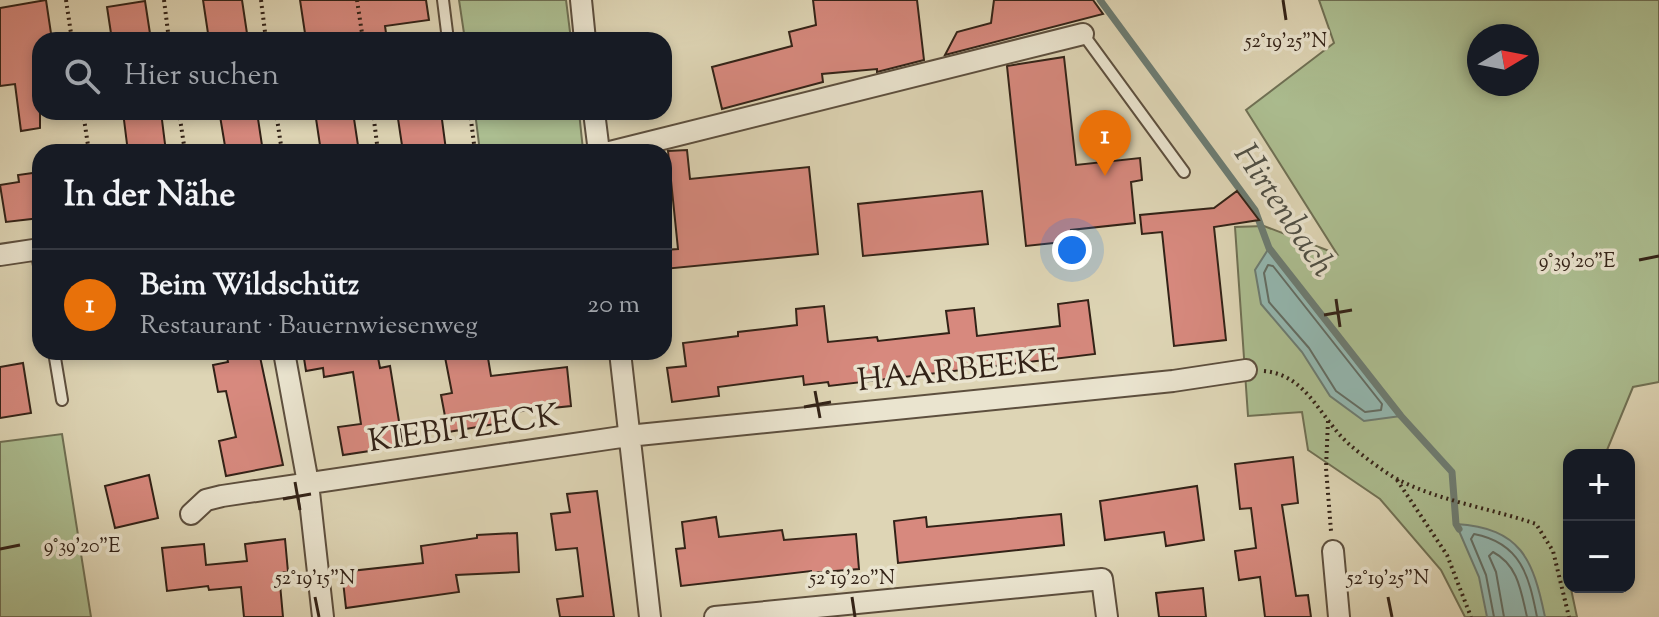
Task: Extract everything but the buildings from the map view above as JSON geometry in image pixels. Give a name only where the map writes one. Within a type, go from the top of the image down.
[{"type":"street","points":[[581,0],[584,32]]},
{"type":"street","points":[[642,144],[1083,34]]},
{"type":"street","points":[[595,120],[598,144]]},
{"type":"street","points":[[0,255],[32,250]]},
{"type":"street","points":[[285,360],[308,483],[323,617]]},
{"type":"street","points":[[621,360],[650,617]]},
{"type":"street","name":"HAARBEEKE","points":[[628,436],[1173,381],[1246,370]]},
{"type":"street","name":"KIEBITZECK","points":[[191,514],[206,500],[628,436]]},
{"type":"street","points":[[1333,551],[1339,617]]},
{"type":"street","points":[[715,617],[880,609],[1102,579],[1107,617]]},
{"type":"lane","points":[[443,0],[447,32]]},
{"type":"lane","points":[[1083,34],[1184,172]]},
{"type":"lane","points":[[55,360],[62,400]]},
{"type":"path","points":[[66,0],[71,32]]},
{"type":"path","points":[[164,0],[168,32]]},
{"type":"path","points":[[261,0],[265,32]]},
{"type":"path","points":[[357,0],[362,32]]},
{"type":"path","points":[[84,120],[88,144]]},
{"type":"path","points":[[180,120],[184,144]]},
{"type":"path","points":[[277,120],[281,144]]},
{"type":"path","points":[[374,120],[377,144]]},
{"type":"path","points":[[471,120],[474,144]]},
{"type":"path","points":[[1246,370],[1278,373],[1298,383],[1349,444],[1395,478],[1445,497],[1536,524],[1553,551],[1569,617]]},
{"type":"path","points":[[1328,421],[1326,468],[1330,525]]},
{"type":"path","points":[[1395,478],[1447,555],[1471,617]]},
{"type":"green space","points":[[459,0],[566,0],[570,32],[464,32]]},
{"type":"green space","points":[[1319,0],[1659,0],[1659,382],[1633,387],[1607,449],[1563,449],[1563,593],[1572,593],[1577,617],[1465,617],[1441,570],[1380,499],[1308,450],[1302,412],[1248,416],[1235,227],[1264,226],[1337,254],[1246,110],[1334,43]]},
{"type":"green space","points":[[476,120],[580,120],[582,144],[479,144]]},
{"type":"green space","points":[[62,434],[91,617],[0,617],[0,442]]},
{"type":"water","points":[[1269,248],[1401,416],[1364,421],[1330,396],[1302,352],[1261,304],[1255,270]]},
{"type":"water","points":[[1456,524],[1496,532],[1520,550],[1535,579],[1545,617],[1487,617],[1479,577]]},
{"type":"waterway","name":"Hirtenbach","points":[[1100,0],[1255,210],[1269,248],[1401,416],[1452,472],[1459,529]]},
{"type":"place","name":"Beim Wildschütz","points":[[1105,176]]}]
